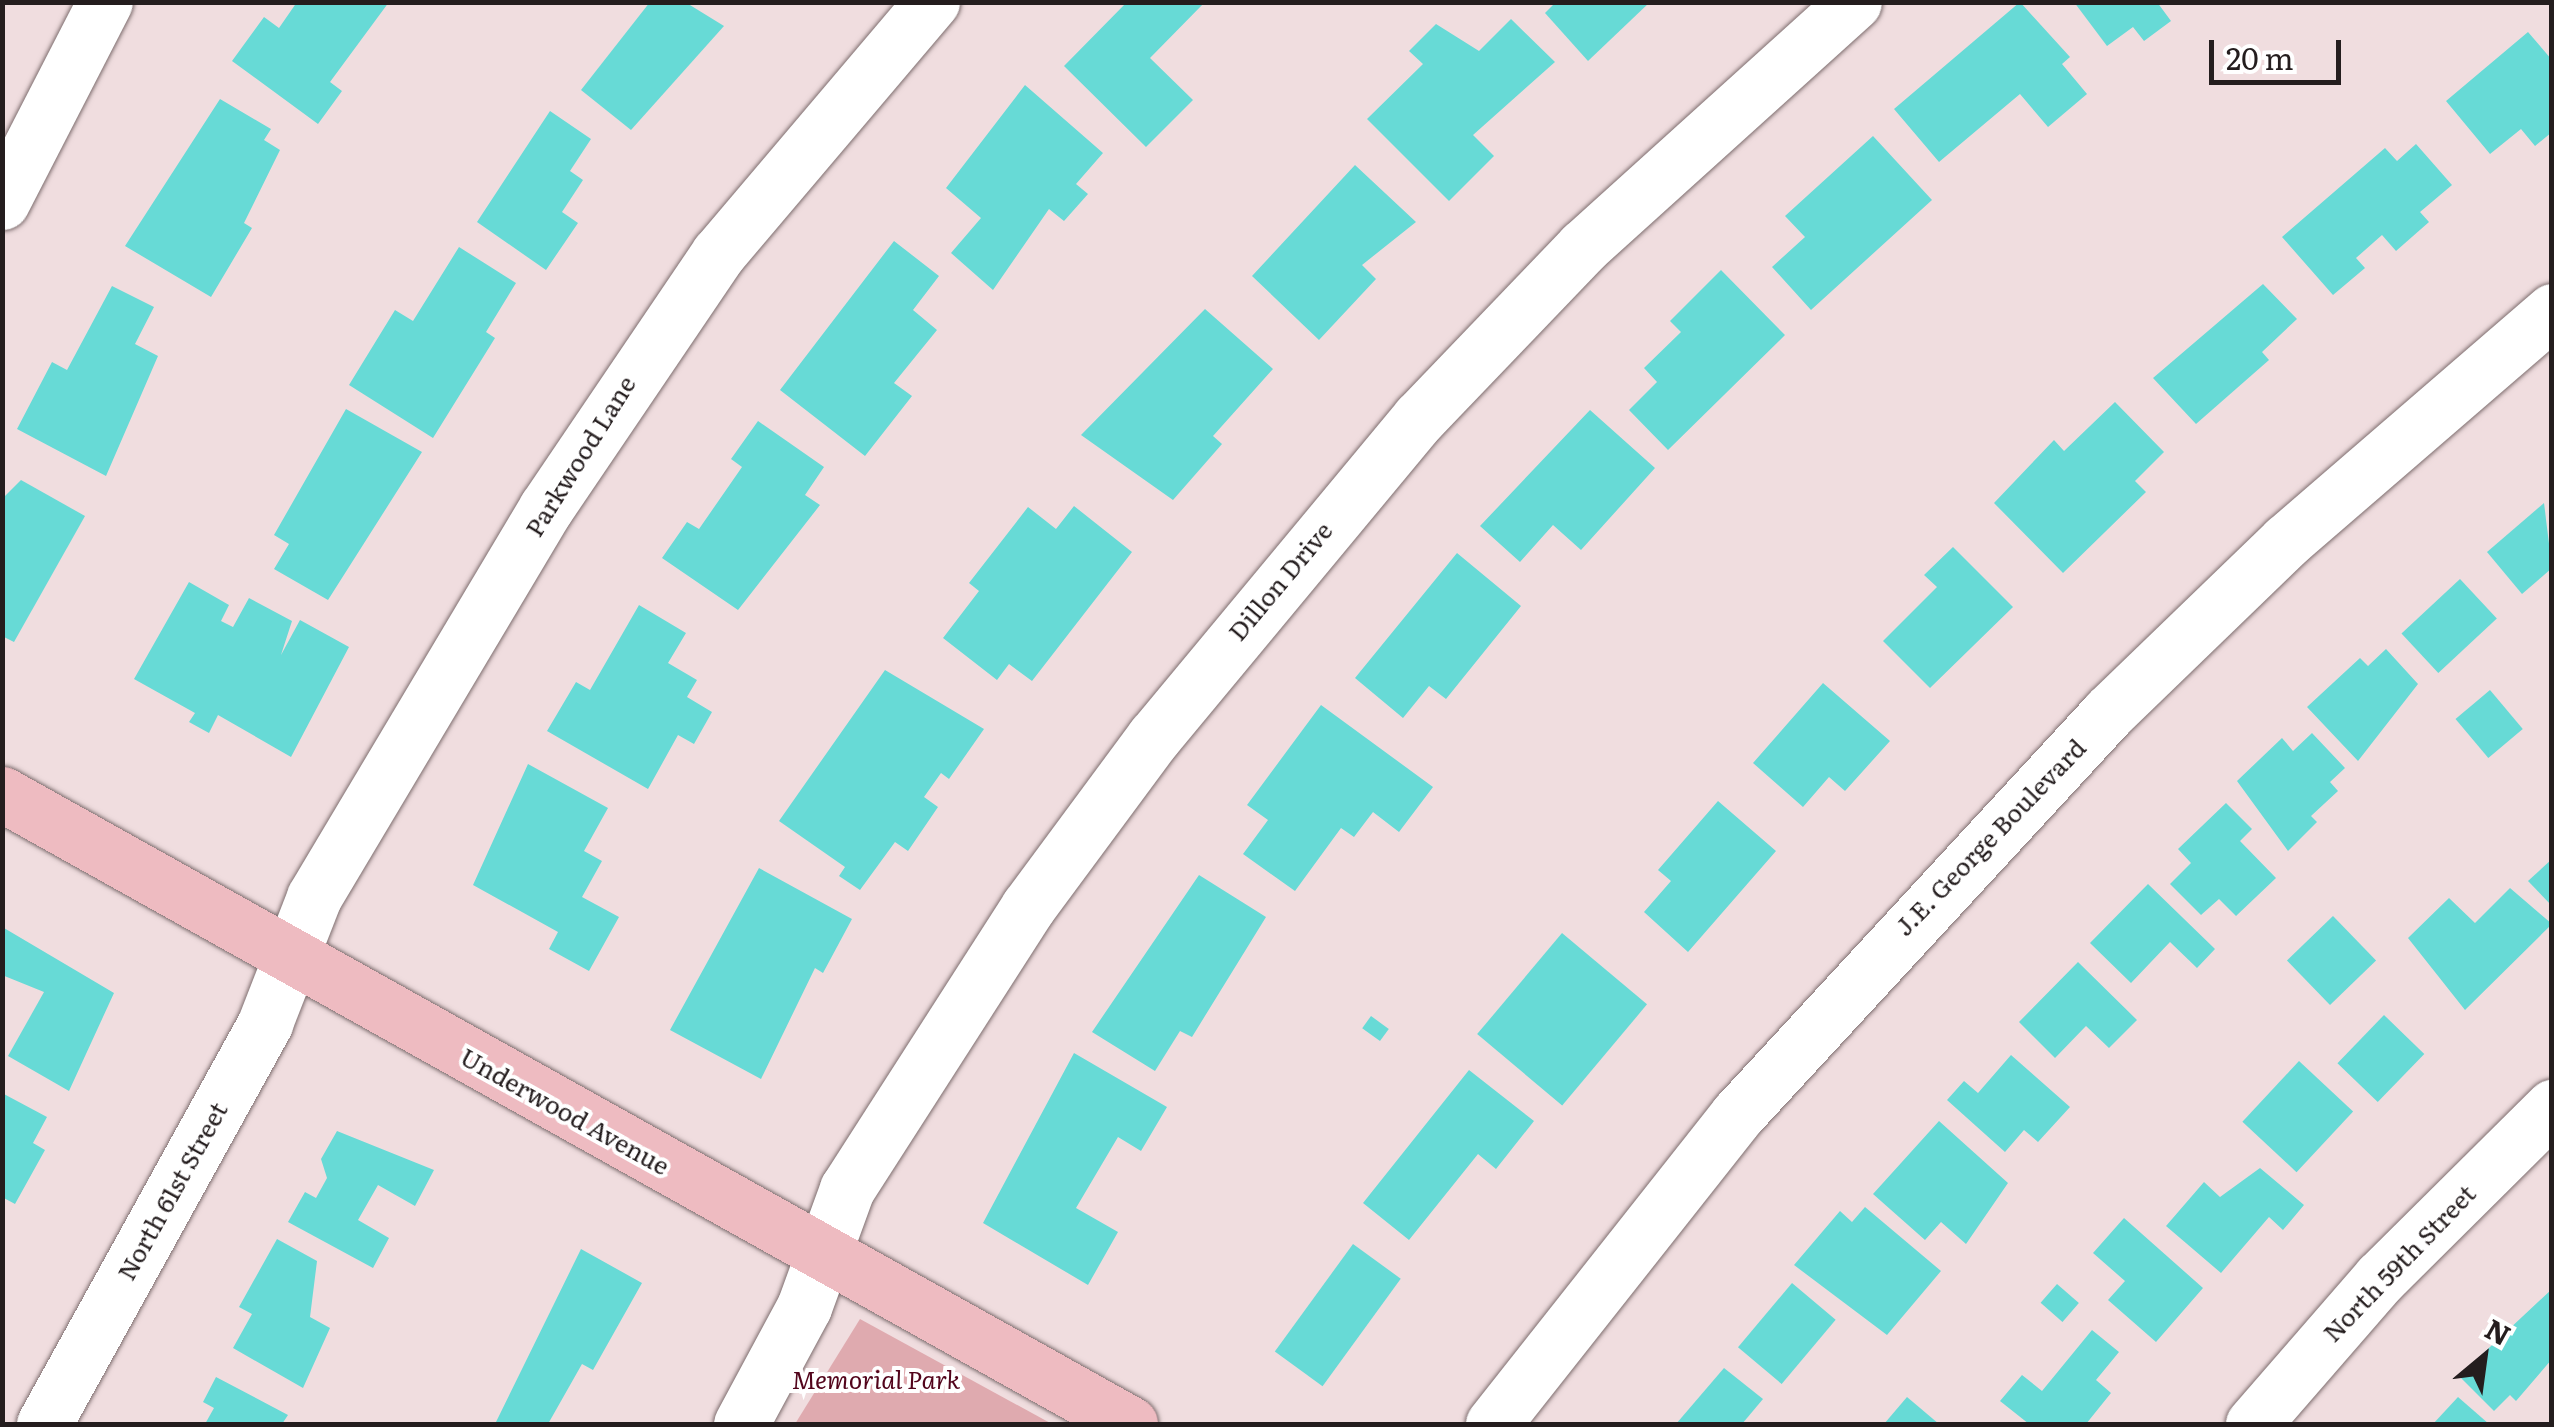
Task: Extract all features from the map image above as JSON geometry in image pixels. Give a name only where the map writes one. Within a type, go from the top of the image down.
[{"type":"main road","name":"Underwood Avenue","points":[[2,794],[1130,1424]]},
{"type":"street","name":"Parkwood Lane","points":[[293,954],[314,896],[622,387],[778,178],[932,2]]},
{"type":"street","name":"Dillon Drive","points":[[741,1424],[822,1254],[847,1189],[1028,906],[1268,593],[1582,248],[1854,2]]},
{"type":"street","points":[[2,202],[106,8]]},
{"type":"street","name":"J.E. George Boulevard","points":[[1493,1424],[1737,1115],[2003,824],[2286,541],[2552,311]]},
{"type":"street","name":"North 61st Street","points":[[44,1424],[265,1023],[293,954]]},
{"type":"street","name":"North 59th Street","points":[[2253,1424],[2380,1278],[2552,1107]]},
{"type":"green space","name":"Memorial Park","points":[[860,1319],[1052,1424],[795,1424]]},
{"type":"building","points":[[297,2],[389,2],[330,82],[342,91],[318,124],[232,61],[264,17],[279,28]]},
{"type":"building","points":[[650,2],[685,2],[724,26],[631,130],[581,90]]},
{"type":"building","points":[[1127,2],[1205,2],[1150,58],[1193,100],[1146,147],[1064,66]]},
{"type":"building","points":[[1556,2],[1650,2],[1588,61],[1545,13]]},
{"type":"building","points":[[2020,2],[2070,57],[2062,64],[2087,94],[2048,127],[2020,94],[1939,162],[1894,109]]},
{"type":"building","points":[[2074,2],[2157,2],[2171,21],[2144,41],[2133,27],[2107,46]]},
{"type":"building","points":[[1511,19],[1555,62],[1473,135],[1494,156],[1449,201],[1367,119],[1423,64],[1409,51],[1436,24],[1479,51]]},
{"type":"building","points":[[2528,32],[2552,60],[2552,132],[2535,146],[2521,129],[2490,154],[2446,101]]},
{"type":"building","points":[[1025,85],[1103,153],[1076,184],[1088,194],[1064,221],[1049,209],[993,290],[951,253],[981,218],[946,188]]},
{"type":"building","points":[[220,99],[271,129],[264,140],[280,150],[244,223],[252,228],[211,297],[125,246]]},
{"type":"building","points":[[550,111],[591,139],[570,171],[583,180],[562,212],[578,223],[546,270],[477,222]]},
{"type":"building","points":[[1873,136],[1932,200],[1811,310],[1772,267],[1805,237],[1785,216]]},
{"type":"building","points":[[2416,144],[2452,185],[2420,212],[2429,222],[2396,251],[2382,235],[2356,258],[2365,268],[2333,295],[2282,237],[2385,148],[2397,161]]},
{"type":"building","points":[[1355,165],[1416,222],[1362,265],[1376,279],[1319,340],[1252,276]]},
{"type":"building","points":[[894,241],[939,276],[913,310],[937,330],[894,383],[912,396],[865,456],[780,390]]},
{"type":"building","points":[[459,247],[516,283],[486,332],[495,338],[433,438],[349,385],[395,310],[413,321]]},
{"type":"building","points":[[1721,270],[1785,335],[1668,450],[1629,410],[1657,382],[1644,368],[1681,332],[1670,321]]},
{"type":"building","points":[[2263,284],[2297,319],[2262,352],[2269,360],[2196,424],[2153,378]]},
{"type":"building","points":[[112,286],[154,307],[135,344],[158,356],[106,476],[17,429],[52,362],[67,370]]},
{"type":"building","points":[[1205,309],[1273,369],[1213,436],[1222,444],[1173,500],[1081,435]]},
{"type":"building","points":[[2115,402],[2164,452],[2135,481],[2146,492],[2063,573],[1994,503],[2054,440],[2064,451]]},
{"type":"building","points":[[346,409],[422,452],[328,600],[274,569],[289,544],[274,535]]},
{"type":"building","points":[[1590,410],[1655,468],[1581,550],[1553,525],[1520,562],[1480,526]]},
{"type":"building","points":[[758,421],[824,467],[805,495],[820,505],[738,610],[662,558],[687,522],[699,529],[742,467],[731,459]]},
{"type":"building","points":[[21,480],[85,516],[14,642],[2,636],[2,499]]},
{"type":"building","points":[[2544,503],[2552,568],[2522,594],[2487,552]]},
{"type":"building","points":[[1074,506],[1132,552],[1032,681],[1009,664],[997,680],[943,638],[979,591],[969,583],[1028,507],[1056,529]]},
{"type":"building","points":[[1953,547],[2013,607],[1930,688],[1883,641],[1937,587],[1924,575]]},
{"type":"building","points":[[1457,553],[1521,606],[1446,699],[1429,686],[1403,718],[1355,678]]},
{"type":"building","points":[[2460,579],[2497,618],[2438,673],[2401,634]]},
{"type":"building","points":[[189,582],[229,605],[221,621],[233,627],[249,598],[292,621],[281,655],[300,620],[349,647],[291,757],[218,715],[209,733],[189,722],[195,713],[134,679]]},
{"type":"building","points":[[639,605],[686,633],[668,663],[697,680],[687,697],[712,712],[694,744],[678,735],[648,789],[547,731],[576,682],[590,690]]},
{"type":"building","points":[[2386,649],[2418,684],[2358,761],[2307,707],[2360,658],[2368,666]]},
{"type":"building","points":[[885,670],[984,729],[949,779],[941,773],[924,797],[938,807],[908,851],[895,842],[860,890],[839,876],[845,867],[779,821]]},
{"type":"building","points":[[1823,683],[1890,741],[1845,791],[1829,777],[1803,807],[1753,763]]},
{"type":"building","points":[[2490,690],[2523,729],[2488,758],[2456,719]]},
{"type":"building","points":[[1321,705],[1433,787],[1399,832],[1373,812],[1354,837],[1341,828],[1295,891],[1243,854],[1268,820],[1247,805]]},
{"type":"building","points":[[2312,733],[2345,768],[2330,782],[2338,791],[2311,816],[2317,822],[2288,851],[2237,781],[2282,738],[2293,751]]},
{"type":"building","points":[[528,764],[608,808],[584,851],[602,861],[582,897],[619,917],[589,971],[549,949],[558,932],[473,885]]},
{"type":"building","points":[[1718,801],[1776,851],[1688,952],[1644,912],[1671,881],[1658,870]]},
{"type":"building","points":[[2226,803],[2252,829],[2240,841],[2276,878],[2236,916],[2219,899],[2201,915],[2170,884],[2191,863],[2178,849]]},
{"type":"building","points":[[2552,859],[2552,906],[2528,881]]},
{"type":"building","points":[[759,868],[852,919],[823,973],[815,968],[761,1079],[670,1030]]},
{"type":"building","points":[[1199,875],[1266,917],[1192,1037],[1180,1031],[1155,1071],[1092,1032]]},
{"type":"building","points":[[2148,884],[2215,949],[2197,968],[2170,942],[2131,983],[2090,943]]},
{"type":"building","points":[[2510,888],[2552,924],[2465,1010],[2408,938],[2449,898],[2475,923]]},
{"type":"building","points":[[2333,916],[2376,961],[2330,1005],[2287,960]]},
{"type":"building","points":[[4,928],[114,993],[69,1091],[8,1056],[44,992],[2,975]]},
{"type":"building","points":[[1562,933],[1647,1004],[1562,1105],[1477,1034]]},
{"type":"building","points":[[2078,962],[2137,1020],[2109,1048],[2086,1026],[2055,1058],[2019,1022]]},
{"type":"building","points":[[2384,1015],[2424,1054],[2378,1102],[2337,1063]]},
{"type":"building","points":[[1371,1016],[1389,1029],[1380,1041],[1362,1028]]},
{"type":"building","points":[[1074,1053],[1167,1107],[1141,1151],[1118,1137],[1076,1208],[1118,1232],[1088,1285],[983,1223]]},
{"type":"building","points":[[2011,1055],[2070,1107],[2038,1142],[2024,1130],[2005,1152],[1947,1100],[1964,1081],[1978,1093]]},
{"type":"building","points":[[2299,1061],[2353,1111],[2297,1172],[2242,1122]]},
{"type":"building","points":[[1469,1070],[1534,1121],[1496,1169],[1478,1154],[1409,1240],[1363,1203]]},
{"type":"building","points":[[2,1093],[47,1117],[33,1143],[45,1150],[15,1204],[2,1197]]},
{"type":"building","points":[[1939,1121],[2008,1183],[1966,1244],[1941,1222],[1925,1240],[1873,1194]]},
{"type":"building","points":[[337,1131],[434,1170],[415,1206],[378,1185],[358,1220],[389,1238],[373,1268],[288,1222],[305,1192],[316,1198],[327,1178],[321,1159]]},
{"type":"building","points":[[2260,1168],[2304,1205],[2283,1230],[2269,1217],[2221,1273],[2166,1226],[2204,1182],[2220,1197]]},
{"type":"building","points":[[1865,1207],[1941,1271],[1887,1335],[1794,1265],[1840,1211],[1852,1222]]},
{"type":"building","points":[[2124,1218],[2203,1288],[2156,1342],[2108,1300],[2125,1281],[2093,1253]]},
{"type":"building","points":[[277,1239],[317,1261],[310,1317],[330,1328],[303,1388],[233,1348],[252,1314],[239,1307]]},
{"type":"building","points":[[1353,1244],[1401,1279],[1323,1386],[1275,1352]]},
{"type":"building","points":[[581,1249],[642,1283],[593,1370],[582,1364],[548,1424],[495,1424]]},
{"type":"building","points":[[1792,1283],[1836,1320],[1782,1384],[1738,1347]]},
{"type":"building","points":[[2057,1284],[2079,1303],[2062,1322],[2041,1303]]},
{"type":"building","points":[[2552,1289],[2552,1359],[2516,1401],[2510,1395],[2494,1411],[2459,1376]]},
{"type":"building","points":[[2092,1330],[2119,1352],[2096,1380],[2111,1393],[2086,1424],[2029,1424],[2000,1401],[2022,1375],[2042,1391]]},
{"type":"building","points":[[1724,1368],[1763,1399],[1742,1424],[1676,1424]]},
{"type":"building","points":[[216,1377],[288,1415],[282,1424],[205,1424],[214,1408],[203,1402]]},
{"type":"building","points":[[1907,1397],[1939,1424],[1884,1424]]},
{"type":"building","points":[[2458,1397],[2489,1424],[2433,1424]]}]
